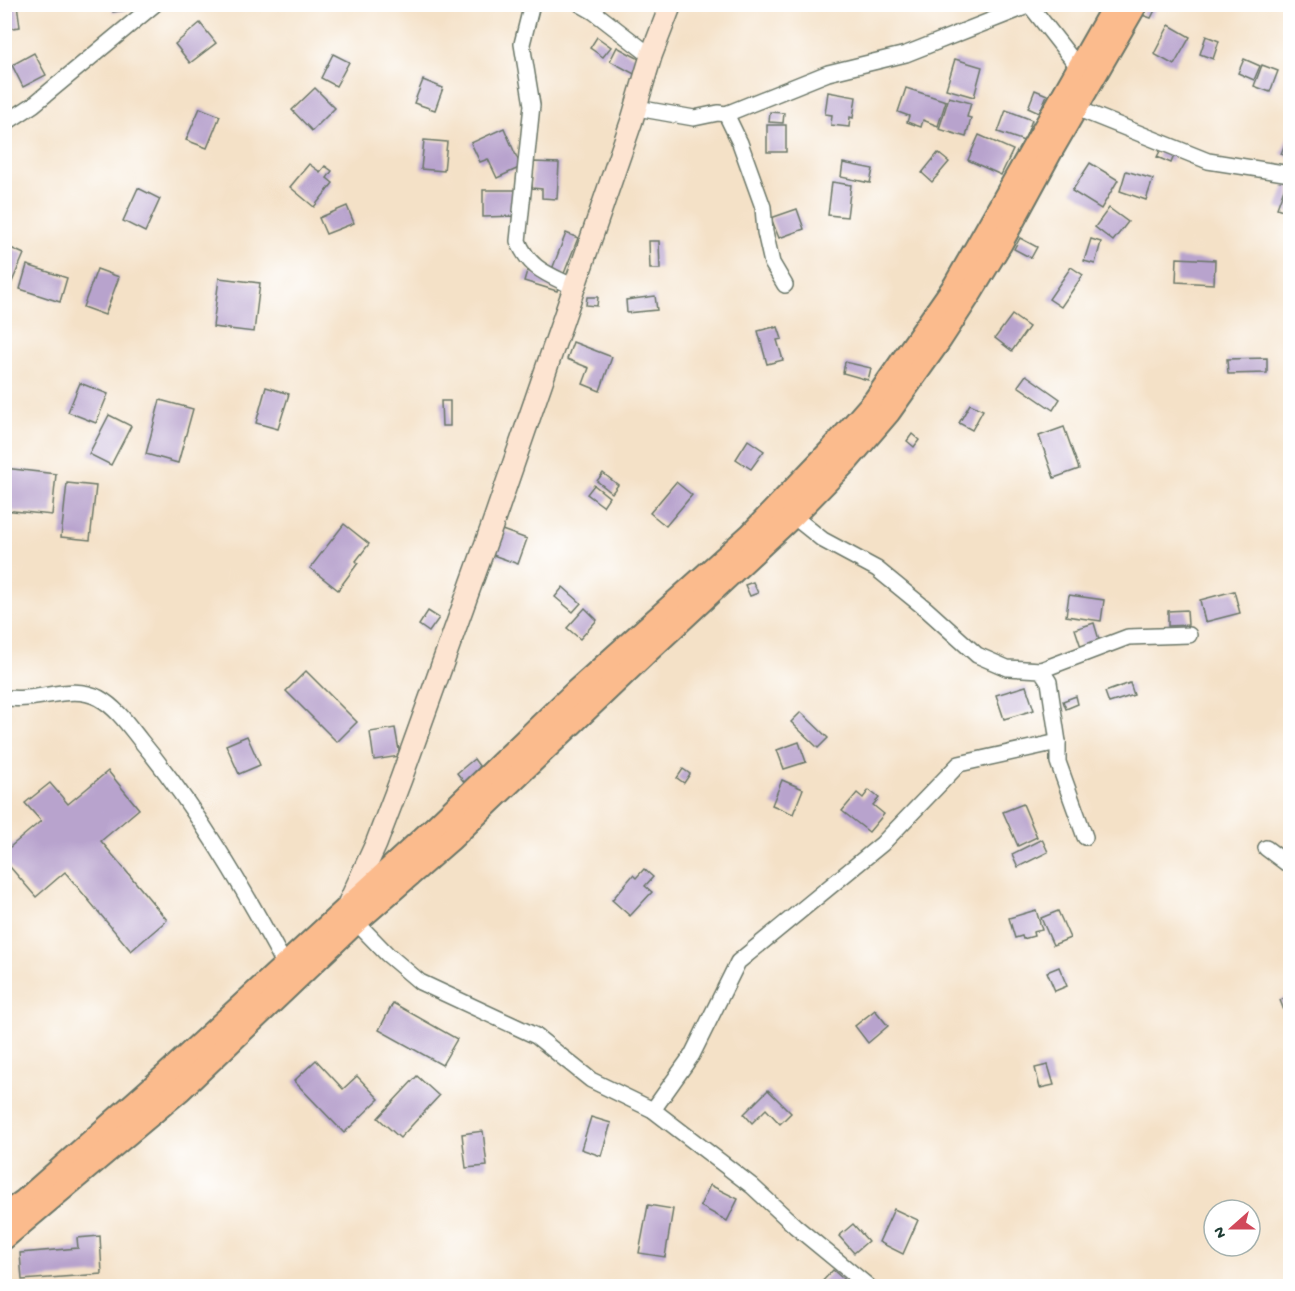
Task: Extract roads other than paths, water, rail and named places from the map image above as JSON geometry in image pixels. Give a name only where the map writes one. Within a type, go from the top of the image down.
[{"type":"main road","points":[[4,1215],[24,1201],[166,1075],[285,965],[351,916],[492,526],[637,108],[651,56],[671,4]]},
{"type":"main road","points":[[485,791],[575,692],[750,535],[875,400],[955,285],[1115,4]]},
{"type":"main road","points":[[4,1238],[180,1090],[351,916],[485,791],[705,600],[761,544],[794,516],[847,461],[889,412],[940,340],[1001,243],[1136,4]]},
{"type":"street","points":[[4,124],[33,105],[155,4]]},
{"type":"street","points":[[532,4],[522,44],[532,105],[518,241],[524,257],[535,267],[574,287]]},
{"type":"street","points":[[580,4],[594,12],[651,56]]},
{"type":"street","points":[[637,108],[694,118],[718,113],[726,114],[828,73],[906,54],[1030,5],[1079,68]]},
{"type":"street","points":[[1077,108],[1208,161],[1290,174]]},
{"type":"street","points":[[726,114],[740,143],[763,207],[765,232],[772,263],[785,285]]},
{"type":"street","points":[[794,516],[823,540],[877,569],[977,655],[1007,668],[1041,670],[1128,637],[1189,635]]},
{"type":"street","points":[[1041,670],[1049,682],[1058,742],[1058,762],[1085,837]]},
{"type":"street","points":[[4,698],[80,692],[100,698],[121,716],[156,758],[187,803],[229,867],[285,965]]},
{"type":"street","points":[[653,1110],[692,1055],[738,962],[882,844],[959,764],[1058,742]]},
{"type":"street","points":[[1266,848],[1290,866]]},
{"type":"street","points":[[351,916],[387,954],[420,982],[536,1036],[591,1080],[653,1110],[752,1186],[795,1226],[868,1287]]}]
